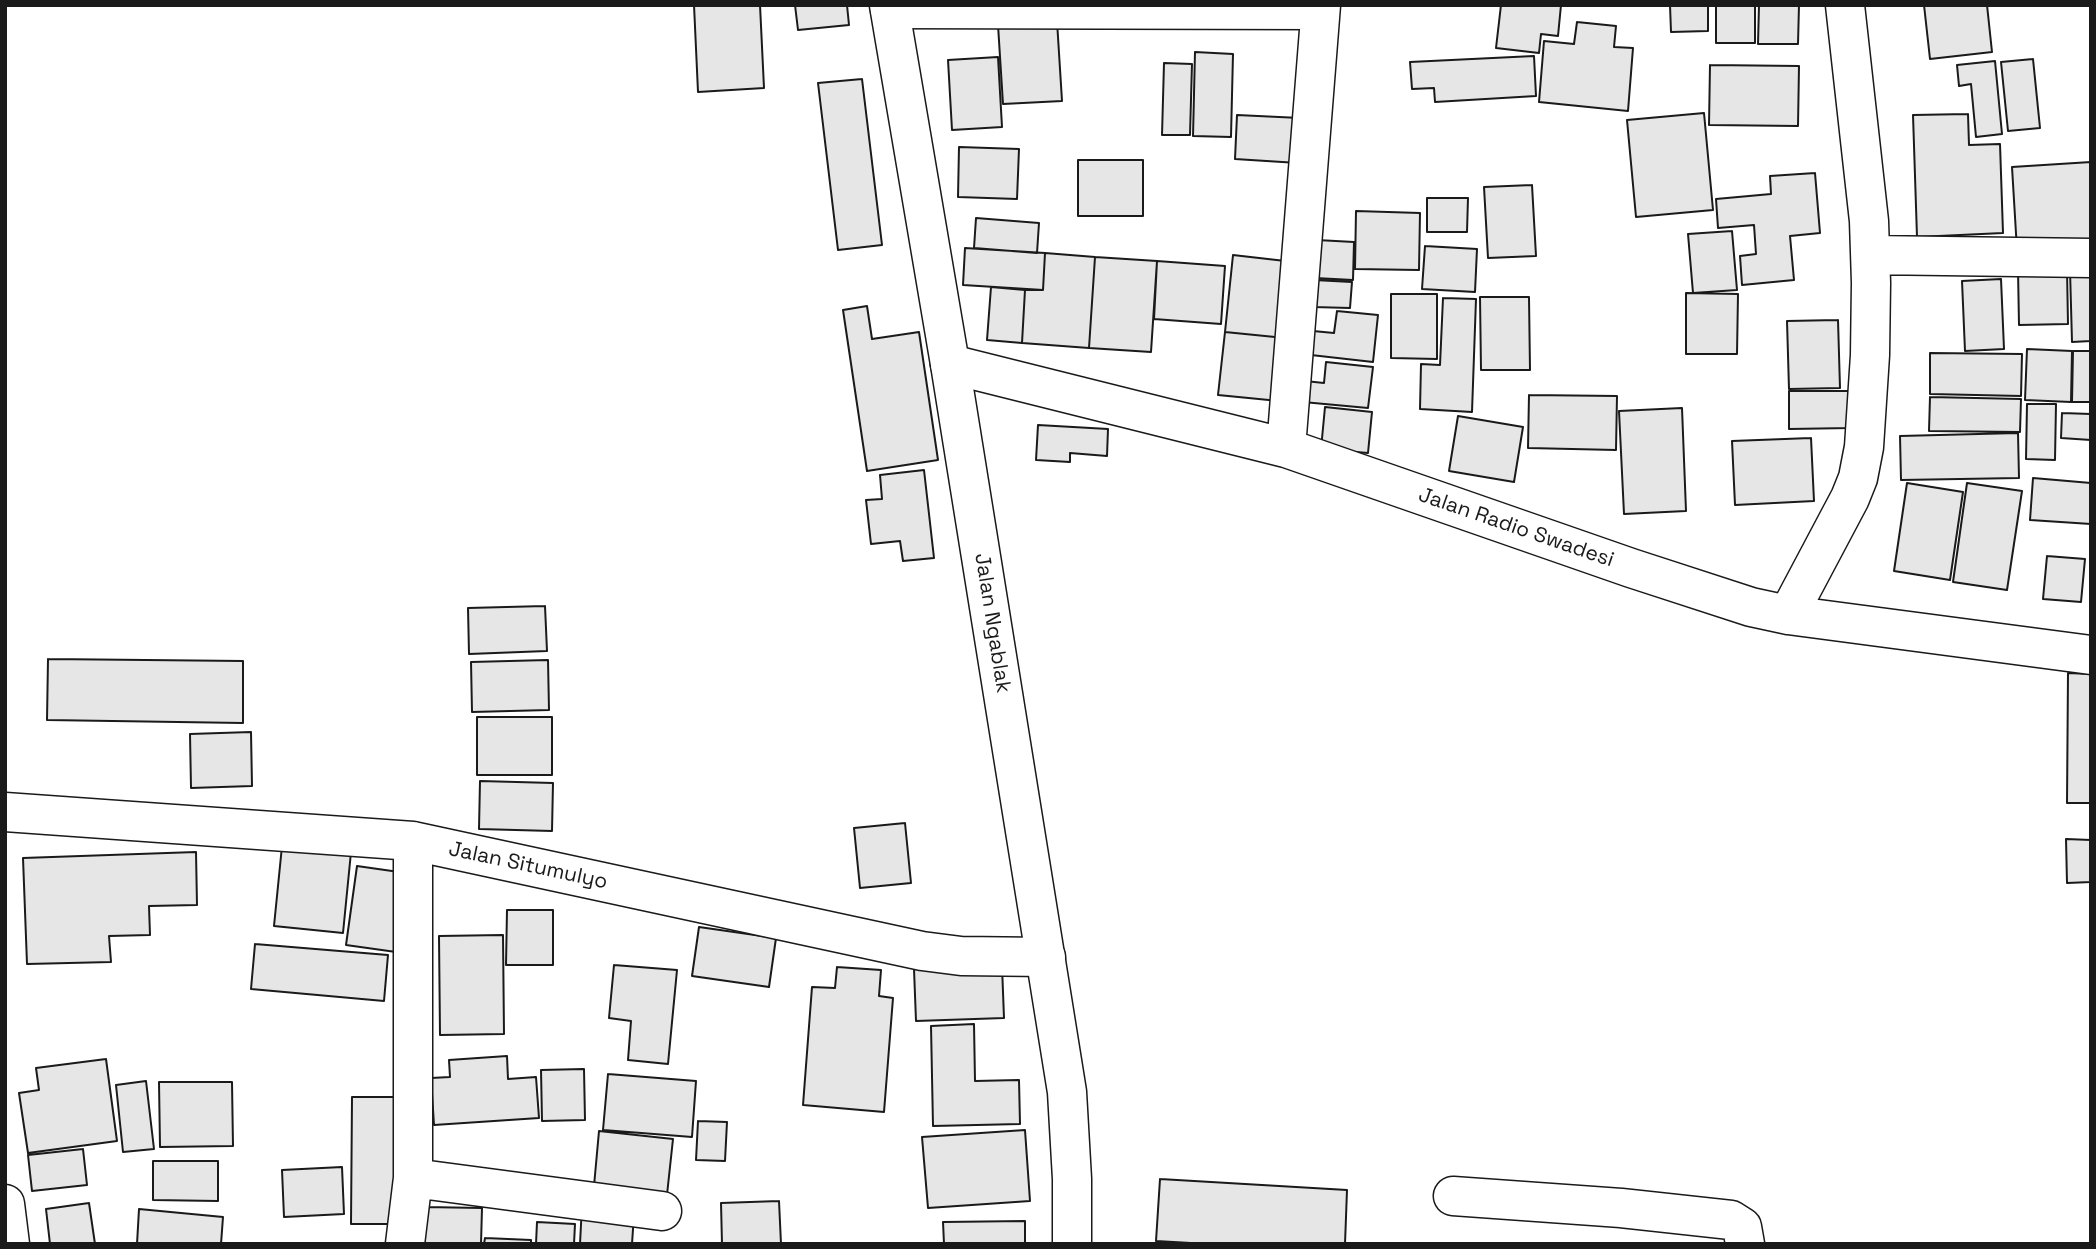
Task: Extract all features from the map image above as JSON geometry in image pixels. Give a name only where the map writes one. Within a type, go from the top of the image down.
[{"type":"street","points":[[1788,615],[1858,478],[1864,447],[1870,355],[1871,255],[1863,151],[1845,5]]},
{"type":"street","points":[[889,7],[1321,8],[1286,448]]},
{"type":"street","name":"Jalan Ngablak","points":[[889,7],[950,364],[1067,1092],[1072,1244]]},
{"type":"street","points":[[1871,255],[2091,258]]},
{"type":"street","name":"Jalan Radio Swadesi","points":[[950,364],[1286,448],[1711,596],[1788,615],[2091,655]]},
{"type":"street","name":"Jalan Situmulyo","points":[[5,812],[413,841],[922,951],[961,956],[1046,957]]},
{"type":"street","points":[[405,1244],[413,1178],[413,841]]},
{"type":"street","points":[[413,1178],[662,1211]]},
{"type":"street","points":[[1453,1196],[1731,1220],[1742,1227],[1745,1244]]},
{"type":"street","points":[[5,1204],[10,1244]]},
{"type":"building","points":[[694,5],[760,5],[764,88],[698,92]]},
{"type":"building","points":[[795,5],[847,5],[849,25],[798,30]]},
{"type":"building","points":[[1501,5],[1561,5],[1558,36],[1541,34],[1539,53],[1496,48]]},
{"type":"building","points":[[1670,5],[1708,5],[1708,31],[1671,32]]},
{"type":"building","points":[[1716,5],[1755,5],[1755,43],[1716,43]]},
{"type":"building","points":[[1759,5],[1799,5],[1798,44],[1758,44]]},
{"type":"building","points":[[1924,5],[1987,5],[1992,52],[1930,59]]},
{"type":"building","points":[[1057,21],[1062,101],[1003,104],[998,25]]},
{"type":"building","points":[[1577,22],[1616,26],[1614,47],[1633,48],[1628,111],[1539,102],[1544,41],[1574,44]]},
{"type":"building","points":[[1195,52],[1233,54],[1231,137],[1193,136]]},
{"type":"building","points":[[1534,56],[1536,96],[1435,102],[1434,88],[1412,89],[1410,62]]},
{"type":"building","points":[[998,57],[1002,127],[952,130],[948,60]]},
{"type":"building","points":[[2033,59],[2040,128],[2008,131],[2001,62]]},
{"type":"building","points":[[1995,61],[2002,134],[1976,137],[1971,84],[1959,86],[1957,65]]},
{"type":"building","points":[[1164,63],[1192,64],[1190,135],[1162,135]]},
{"type":"building","points":[[1710,65],[1799,66],[1798,126],[1709,125]]},
{"type":"building","points":[[862,79],[882,245],[838,250],[818,83]]},
{"type":"building","points":[[1704,113],[1713,210],[1636,217],[1627,120]]},
{"type":"building","points":[[1968,114],[1969,145],[2000,144],[2003,233],[1917,237],[1913,115]]},
{"type":"building","points":[[1237,115],[1300,118],[1298,163],[1235,159]]},
{"type":"building","points":[[959,147],[1019,149],[1017,199],[958,197]]},
{"type":"building","points":[[1078,160],[1143,160],[1143,216],[1078,216]]},
{"type":"building","points":[[2091,162],[2091,244],[2017,250],[2012,167]]},
{"type":"building","points":[[1815,173],[1820,233],[1790,236],[1794,280],[1742,285],[1740,256],[1756,254],[1754,225],[1718,228],[1716,199],[1771,194],[1770,176]]},
{"type":"building","points":[[1532,185],[1536,256],[1488,258],[1484,187]]},
{"type":"building","points":[[1427,198],[1468,198],[1467,232],[1427,232]]},
{"type":"building","points":[[1356,211],[1420,213],[1419,270],[1355,269]]},
{"type":"building","points":[[976,218],[1039,223],[1037,253],[974,248]]},
{"type":"building","points":[[1732,231],[1737,290],[1693,293],[1688,234]]},
{"type":"building","points":[[1317,240],[1354,242],[1353,280],[1315,278]]},
{"type":"building","points":[[1425,246],[1477,249],[1475,292],[1422,289]]},
{"type":"building","points":[[965,248],[1045,253],[1043,290],[963,285]]},
{"type":"building","points":[[1045,253],[1095,257],[1089,348],[1022,343],[1025,290],[1043,290]]},
{"type":"building","points":[[1233,255],[1294,262],[1285,338],[1225,332]]},
{"type":"building","points":[[1095,257],[1157,261],[1151,352],[1089,348]]},
{"type":"building","points":[[1157,261],[1225,266],[1221,324],[1154,319]]},
{"type":"building","points":[[2067,269],[2068,324],[2019,325],[2018,270]]},
{"type":"building","points":[[2091,269],[2091,341],[2072,342],[2070,270]]},
{"type":"building","points":[[2001,279],[2004,349],[1965,351],[1962,281]]},
{"type":"building","points":[[1314,280],[1352,282],[1350,308],[1313,307]]},
{"type":"building","points":[[991,287],[1025,290],[1022,343],[987,340]]},
{"type":"building","points":[[1686,293],[1738,294],[1737,354],[1686,354]]},
{"type":"building","points":[[1391,294],[1437,294],[1437,359],[1391,358]]},
{"type":"building","points":[[1480,297],[1529,297],[1530,370],[1481,370]]},
{"type":"building","points":[[1443,298],[1476,299],[1472,412],[1420,409],[1421,364],[1440,365]]},
{"type":"building","points":[[867,306],[872,339],[919,332],[938,460],[867,471],[843,310]]},
{"type":"building","points":[[1337,311],[1378,315],[1373,362],[1311,355],[1313,331],[1334,333]]},
{"type":"building","points":[[1838,320],[1840,388],[1789,389],[1787,321]]},
{"type":"building","points":[[1225,332],[1285,338],[1279,401],[1218,395]]},
{"type":"building","points":[[2027,349],[2072,351],[2071,402],[2025,400]]},
{"type":"building","points":[[2073,351],[2091,351],[2091,402],[2072,402]]},
{"type":"building","points":[[1930,353],[2022,354],[2021,396],[1930,394]]},
{"type":"building","points":[[1326,362],[1373,367],[1368,408],[1303,402],[1305,381],[1324,383]]},
{"type":"building","points":[[1789,391],[1850,391],[1851,428],[1789,429]]},
{"type":"building","points":[[1529,395],[1617,396],[1616,450],[1528,448]]},
{"type":"building","points":[[1930,397],[2021,399],[2020,432],[1929,431]]},
{"type":"building","points":[[2027,404],[2056,404],[2055,460],[2026,459]]},
{"type":"building","points":[[1325,407],[1372,412],[1368,453],[1321,449]]},
{"type":"building","points":[[1682,408],[1686,511],[1624,514],[1619,411]]},
{"type":"building","points":[[2062,413],[2091,414],[2091,440],[2061,438]]},
{"type":"building","points":[[1458,416],[1523,427],[1514,482],[1449,471]]},
{"type":"building","points":[[1038,425],[1108,429],[1107,456],[1070,453],[1070,462],[1036,460]]},
{"type":"building","points":[[2018,433],[2019,478],[1901,480],[1900,436]]},
{"type":"building","points":[[1811,438],[1814,501],[1735,505],[1732,441]]},
{"type":"building","points":[[924,470],[934,558],[903,561],[900,541],[871,544],[866,500],[882,499],[880,475]]},
{"type":"building","points":[[2033,478],[2091,483],[2091,524],[2030,520]]},
{"type":"building","points":[[1907,483],[1963,492],[1950,580],[1894,571]]},
{"type":"building","points":[[1967,483],[2022,491],[2007,590],[1953,582]]},
{"type":"building","points":[[2047,556],[2085,559],[2081,602],[2043,599]]},
{"type":"building","points":[[545,606],[547,651],[469,654],[468,608]]},
{"type":"building","points":[[48,659],[243,661],[243,723],[47,720]]},
{"type":"building","points":[[548,660],[549,710],[472,712],[471,662]]},
{"type":"building","points":[[2068,673],[2091,674],[2091,803],[2067,803]]},
{"type":"building","points":[[477,717],[552,717],[552,775],[477,775]]},
{"type":"building","points":[[251,732],[252,786],[191,788],[190,734]]},
{"type":"building","points":[[480,781],[553,783],[552,831],[479,829]]},
{"type":"building","points":[[905,823],[911,883],[860,888],[854,828]]},
{"type":"building","points":[[283,836],[352,842],[343,933],[274,926]]},
{"type":"building","points":[[2066,839],[2091,840],[2091,882],[2067,883]]},
{"type":"building","points":[[196,852],[197,905],[149,906],[150,935],[109,936],[111,962],[27,964],[23,858]]},
{"type":"building","points":[[357,866],[406,873],[396,952],[346,945]]},
{"type":"building","points":[[507,910],[553,910],[553,965],[506,965]]},
{"type":"building","points":[[699,927],[776,938],[769,987],[692,976]]},
{"type":"building","points":[[503,935],[504,1034],[440,1035],[439,936]]},
{"type":"building","points":[[255,944],[388,955],[384,1001],[251,989]]},
{"type":"building","points":[[614,965],[677,970],[668,1064],[628,1060],[631,1021],[609,1018]]},
{"type":"building","points":[[1002,966],[1004,1018],[916,1021],[914,969]]},
{"type":"building","points":[[837,967],[881,970],[879,996],[893,998],[884,1112],[803,1105],[812,987],[835,988]]},
{"type":"building","points":[[974,1024],[975,1081],[1019,1080],[1020,1124],[933,1126],[931,1026]]},
{"type":"building","points":[[507,1056],[508,1079],[536,1077],[539,1118],[434,1125],[431,1078],[450,1077],[449,1060]]},
{"type":"building","points":[[106,1059],[117,1141],[28,1153],[19,1093],[39,1090],[36,1068]]},
{"type":"building","points":[[584,1069],[585,1120],[542,1121],[541,1070]]},
{"type":"building","points":[[608,1074],[696,1081],[692,1137],[603,1130]]},
{"type":"building","points":[[146,1081],[154,1149],[123,1152],[116,1085]]},
{"type":"building","points":[[159,1082],[232,1082],[233,1146],[160,1147]]},
{"type":"building","points":[[352,1097],[398,1097],[396,1224],[351,1224]]},
{"type":"building","points":[[698,1121],[727,1122],[725,1161],[696,1160]]},
{"type":"building","points":[[1025,1130],[1030,1201],[928,1208],[922,1137]]},
{"type":"building","points":[[599,1131],[673,1139],[666,1204],[593,1197]]},
{"type":"building","points":[[83,1149],[87,1185],[32,1191],[28,1155]]},
{"type":"building","points":[[153,1161],[218,1161],[218,1201],[153,1200]]},
{"type":"building","points":[[342,1167],[344,1214],[284,1217],[282,1170]]},
{"type":"building","points":[[1160,1179],[1347,1190],[1345,1244],[1208,1244],[1156,1241]]},
{"type":"building","points":[[779,1201],[781,1244],[722,1244],[721,1203]]},
{"type":"building","points":[[89,1203],[95,1244],[50,1244],[46,1209]]},
{"type":"building","points":[[582,1205],[634,1214],[632,1244],[580,1244]]},
{"type":"building","points":[[425,1207],[482,1208],[481,1244],[424,1244]]},
{"type":"building","points":[[139,1209],[223,1217],[221,1244],[137,1244]]},
{"type":"building","points":[[1025,1221],[1025,1244],[944,1244],[943,1222]]},
{"type":"building","points":[[537,1222],[575,1224],[574,1244],[536,1244]]},
{"type":"building","points":[[485,1238],[531,1240],[531,1244],[484,1244]]}]
